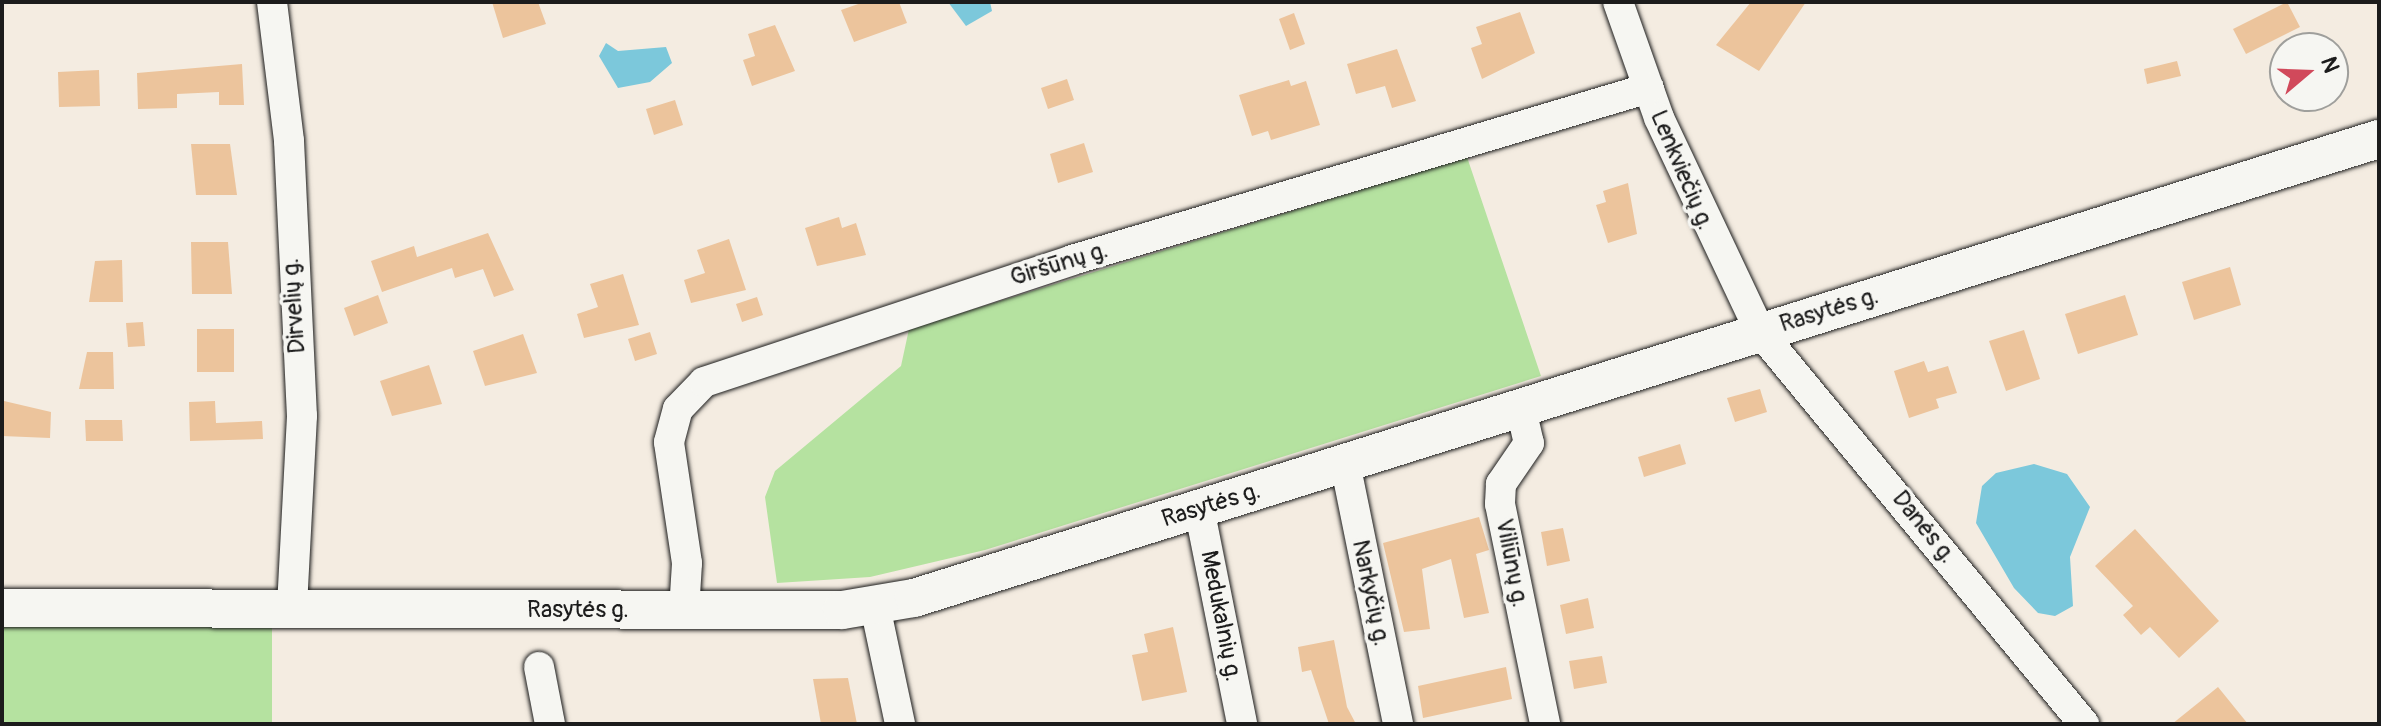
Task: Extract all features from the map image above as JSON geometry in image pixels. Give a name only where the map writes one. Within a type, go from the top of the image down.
[{"type":"main road","name":"Rasytės g.","points":[[2,608],[684,611],[875,606],[1521,409],[2379,139]]},
{"type":"street","name":"Dirvelių g.","points":[[272,2],[289,141],[302,416],[292,610]]},
{"type":"street","name":"Lenkviečių g.","points":[[1618,2],[1649,88],[1729,279],[1760,332]]},
{"type":"street","name":"Giršūnų g.","points":[[684,611],[687,563],[669,442],[678,409],[704,382],[1072,260],[1649,88]]},
{"type":"street","name":"Danės g.","points":[[1760,332],[2084,724]]},
{"type":"street","name":"Viliūnų g.","points":[[1521,409],[1529,443],[1501,484],[1500,504],[1545,724]]},
{"type":"street","name":"Narkyčių g.","points":[[1345,463],[1398,724]]},
{"type":"street","name":"Medukalnių g.","points":[[1199,508],[1242,724]]},
{"type":"street","points":[[875,606],[900,724]]},
{"type":"street","points":[[539,667],[550,724]]},
{"type":"green space","points":[[1467,157],[1541,376],[985,550],[870,577],[777,583],[765,497],[775,471],[901,366],[909,329]]},
{"type":"green space","points":[[2,626],[272,627],[272,724],[2,724]]},
{"type":"water","points":[[948,2],[990,2],[992,11],[966,26]]},
{"type":"water","points":[[606,43],[618,51],[666,47],[672,63],[650,82],[618,88],[599,56]]},
{"type":"water","points":[[2034,464],[2067,474],[2090,507],[2070,557],[2073,606],[2055,616],[2038,613],[2014,588],[1976,523],[1982,486],[1996,473]]},
{"type":"building","points":[[492,2],[538,2],[546,24],[503,38]]},
{"type":"building","points":[[864,2],[899,2],[907,23],[854,42],[841,10]]},
{"type":"building","points":[[1751,2],[1806,2],[1759,71],[1716,45]]},
{"type":"building","points":[[2287,2],[2300,27],[2290,32],[2269,32],[2269,42],[2246,54],[2233,29]]},
{"type":"building","points":[[1520,12],[1535,53],[1482,79],[1471,48],[1482,44],[1476,27]]},
{"type":"building","points":[[1294,13],[1305,44],[1290,50],[1279,19]]},
{"type":"building","points":[[775,25],[795,71],[752,86],[743,60],[755,56],[748,34]]},
{"type":"building","points":[[1397,49],[1416,101],[1392,108],[1385,86],[1356,94],[1347,64]]},
{"type":"building","points":[[2177,61],[2181,76],[2147,84],[2144,69]]},
{"type":"building","points":[[242,64],[244,105],[219,105],[219,92],[177,94],[177,108],[138,109],[137,73]]},
{"type":"building","points":[[99,70],[100,106],[59,107],[58,72]]},
{"type":"building","points":[[1067,79],[1074,100],[1048,109],[1041,88]]},
{"type":"building","points":[[1289,80],[1291,86],[1306,81],[1320,125],[1271,140],[1268,131],[1252,136],[1239,95]]},
{"type":"building","points":[[675,100],[683,125],[654,135],[646,109]]},
{"type":"building","points":[[1084,143],[1093,172],[1058,183],[1050,154]]},
{"type":"building","points":[[191,144],[230,144],[237,195],[196,195]]},
{"type":"building","points":[[1628,183],[1637,234],[1608,243],[1596,205],[1606,202],[1603,191]]},
{"type":"building","points":[[839,217],[842,228],[856,223],[866,255],[817,266],[805,228]]},
{"type":"building","points":[[488,233],[514,290],[494,297],[483,269],[455,278],[452,268],[382,292],[371,261],[414,246],[417,257]]},
{"type":"building","points":[[729,239],[746,290],[691,303],[684,280],[705,273],[697,250]]},
{"type":"building","points":[[191,242],[228,242],[232,294],[192,294]]},
{"type":"building","points":[[122,260],[123,302],[89,302],[95,261]]},
{"type":"building","points":[[2230,267],[2241,305],[2194,320],[2182,282]]},
{"type":"building","points":[[623,274],[639,325],[584,338],[577,314],[598,307],[590,284]]},
{"type":"building","points":[[378,295],[388,323],[354,336],[344,308]]},
{"type":"building","points":[[2125,295],[2138,335],[2078,354],[2065,314]]},
{"type":"building","points":[[757,297],[763,315],[742,322],[736,304]]},
{"type":"building","points":[[143,322],[145,346],[128,347],[126,323]]},
{"type":"building","points":[[197,329],[234,329],[234,372],[197,372]]},
{"type":"building","points":[[2024,330],[2040,379],[2006,391],[1989,341]]},
{"type":"building","points":[[650,332],[657,354],[635,361],[628,339]]},
{"type":"building","points":[[523,334],[537,373],[485,386],[473,351]]},
{"type":"building","points":[[87,352],[113,352],[114,389],[79,389]]},
{"type":"building","points":[[1924,361],[1928,372],[1948,366],[1957,393],[1936,399],[1939,408],[1909,418],[1894,371]]},
{"type":"building","points":[[429,365],[442,404],[392,416],[380,381]]},
{"type":"building","points":[[1760,389],[1767,412],[1735,422],[1727,398]]},
{"type":"building","points":[[4,401],[51,412],[50,438],[2,436]]},
{"type":"building","points":[[215,401],[216,423],[262,421],[263,439],[190,441],[189,402]]},
{"type":"building","points":[[85,420],[122,420],[123,441],[86,441]]},
{"type":"building","points":[[1680,444],[1686,464],[1644,477],[1638,457]]},
{"type":"building","points":[[1479,517],[1489,550],[1476,554],[1489,613],[1464,618],[1451,559],[1422,569],[1430,629],[1404,632],[1383,543]]},
{"type":"building","points":[[1563,528],[1570,561],[1547,566],[1541,532]]},
{"type":"building","points":[[2135,529],[2219,621],[2179,658],[2150,627],[2141,635],[2123,615],[2133,606],[2095,566]]},
{"type":"building","points":[[1588,598],[1594,628],[1566,634],[1560,605]]},
{"type":"building","points":[[1173,627],[1187,692],[1142,701],[1132,655],[1148,652],[1144,634]]},
{"type":"building","points":[[1334,640],[1347,707],[1356,724],[1329,724],[1311,670],[1302,672],[1298,647]]},
{"type":"building","points":[[1602,656],[1607,683],[1574,689],[1569,661]]},
{"type":"building","points":[[1506,667],[1512,699],[1423,718],[1418,686]]},
{"type":"building","points":[[848,678],[857,724],[821,724],[813,679]]},
{"type":"building","points":[[2218,687],[2248,724],[2172,724]]}]
